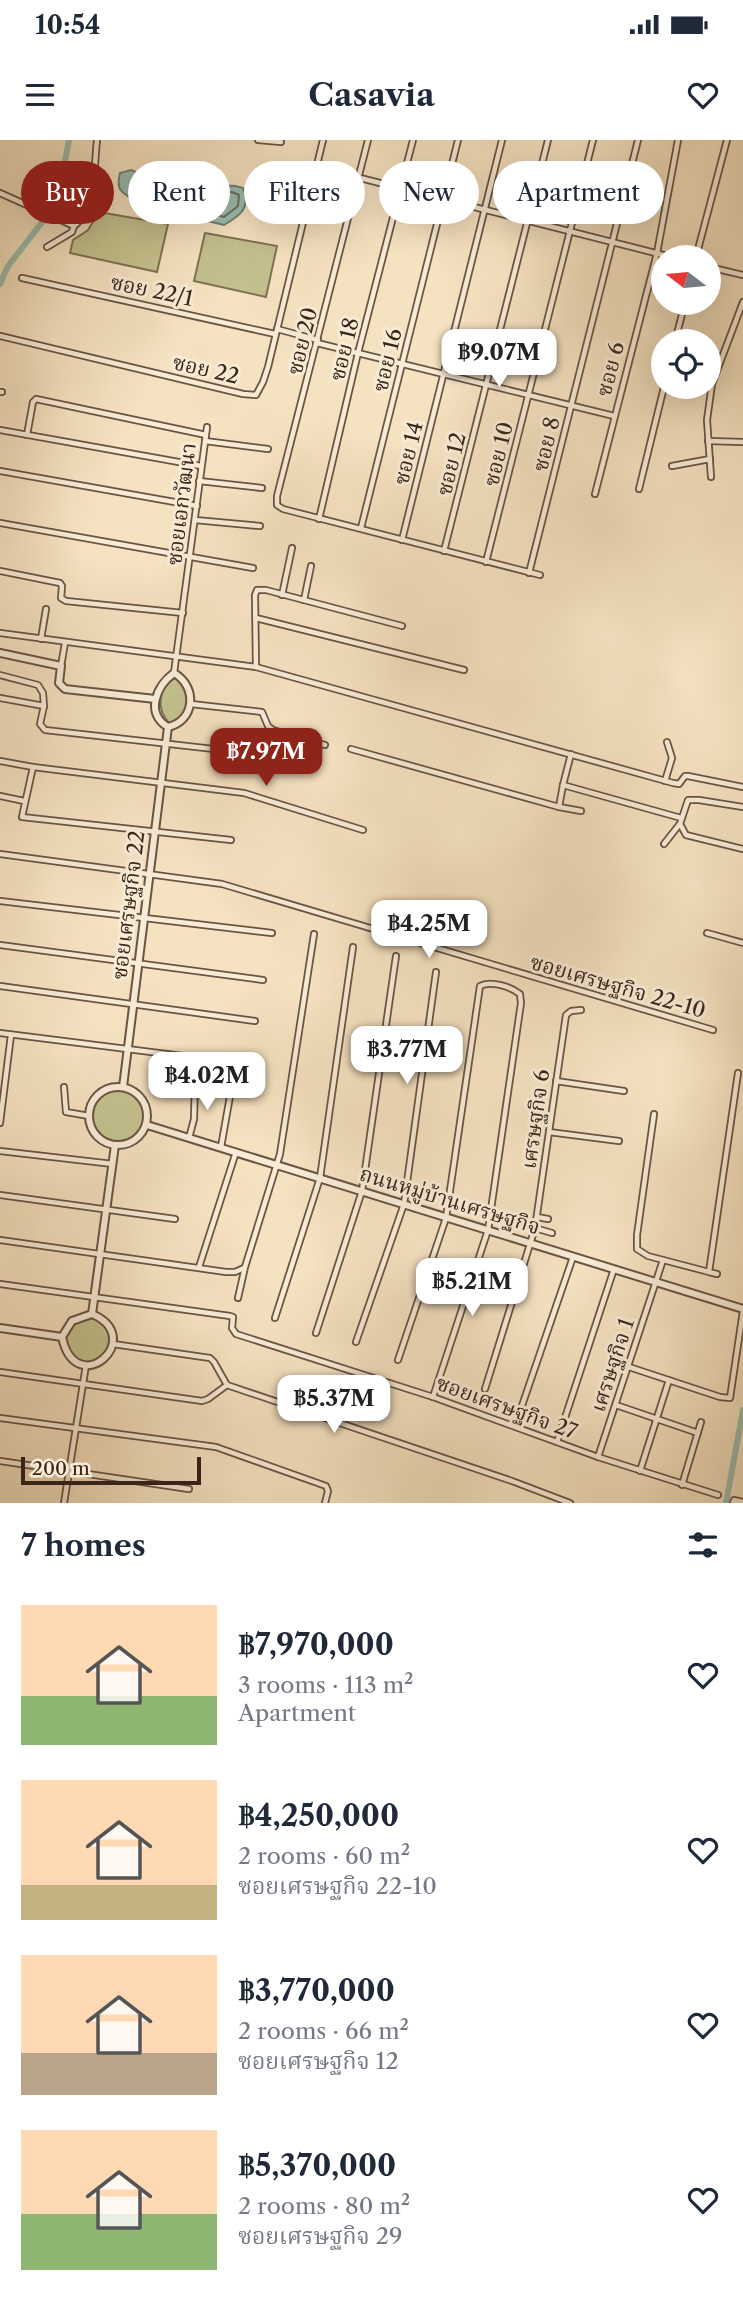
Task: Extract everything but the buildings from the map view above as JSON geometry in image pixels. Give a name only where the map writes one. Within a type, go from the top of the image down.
[{"type":"street","points":[[47,247],[72,232],[89,206],[97,140]]},
{"type":"street","points":[[258,140],[281,142]]},
{"type":"street","name":"ซอย 22","points":[[318,161],[323,140]]},
{"type":"street","name":"ซอย 20","points":[[363,161],[368,140]]},
{"type":"street","name":"ซอย 18","points":[[408,161],[413,140]]},
{"type":"street","name":"ซอย 16","points":[[453,161],[458,140]]},
{"type":"street","name":"ซอย 14","points":[[402,540],[502,140]]},
{"type":"street","name":"ซอย 12","points":[[543,161],[548,140]]},
{"type":"street","name":"ซอย 10","points":[[486,562],[593,140]]},
{"type":"street","name":"ซอย 8","points":[[529,573],[638,140]]},
{"type":"street","name":"ซอย 6","points":[[658,245],[678,140]]},
{"type":"street","points":[[699,245],[727,140]]},
{"type":"street","points":[[0,193],[74,226]]},
{"type":"street","points":[[479,209],[493,212]]},
{"type":"street","name":"ซอย 22","points":[[0,337],[256,395],[263,383],[303,224]]},
{"type":"street","name":"ซอย 20","points":[[319,519],[283,509],[277,505],[277,496],[347,224]]},
{"type":"street","name":"ซอย 18","points":[[319,519],[392,224]]},
{"type":"street","name":"ซอย 16","points":[[361,528],[437,224]]},
{"type":"street","name":"ซอย 12","points":[[444,551],[526,224]]},
{"type":"street","points":[[540,224],[651,252]]},
{"type":"street","points":[[721,270],[743,275]]},
{"type":"street","name":"ซอย 6","points":[[595,494],[651,276]]},
{"type":"street","name":"ซอย 22/1","points":[[22,278],[276,332],[614,416]]},
{"type":"street","points":[[710,477],[707,419],[712,384],[743,302]]},
{"type":"street","points":[[27,435],[33,402],[36,399],[205,438],[268,449]]},
{"type":"street","points":[[639,489],[661,399]]},
{"type":"street","name":"ซอยเอกวัฒนา","points":[[183,613],[206,427]]},
{"type":"street","points":[[0,430],[201,466]]},
{"type":"street","points":[[708,441],[743,442]]},
{"type":"street","points":[[672,466],[709,459]]},
{"type":"street","points":[[0,471],[197,506]]},
{"type":"street","points":[[199,481],[262,488]]},
{"type":"street","points":[[319,519],[540,575]]},
{"type":"street","points":[[195,520],[260,526]]},
{"type":"street","points":[[0,523],[253,568]]},
{"type":"street","points":[[282,594],[292,548]]},
{"type":"street","points":[[304,600],[311,566]]},
{"type":"street","points":[[0,571],[60,583],[61,598],[66,601],[183,613],[174,673],[160,687],[155,699],[159,718],[168,727],[175,726],[191,704],[185,680],[174,673]]},
{"type":"street","points":[[256,667],[256,591],[261,589],[402,626]]},
{"type":"street","points":[[41,640],[46,609]]},
{"type":"street","points":[[256,618],[464,670]]},
{"type":"street","points":[[0,634],[256,667],[665,781],[679,784],[688,776],[743,787]]},
{"type":"street","points":[[65,643],[59,682],[65,689],[155,699]]},
{"type":"street","points":[[0,653],[61,666]]},
{"type":"street","points":[[0,675],[38,685],[43,693],[44,706],[40,724],[45,730],[259,754]]},
{"type":"street","points":[[0,698],[44,706]]},
{"type":"street","points":[[191,704],[262,712],[271,729],[325,745]]},
{"type":"street","name":"ซอยเศรษฐกิจ 22","points":[[123,1087],[168,727]]},
{"type":"street","points":[[665,781],[672,758],[667,742]]},
{"type":"street","points":[[351,749],[581,811]]},
{"type":"street","points":[[559,807],[571,754]]},
{"type":"street","points":[[0,761],[244,793],[363,830]]},
{"type":"street","points":[[33,767],[22,817],[231,840]]},
{"type":"street","points":[[564,785],[680,821],[686,835],[743,849]]},
{"type":"street","points":[[0,796],[24,801]]},
{"type":"street","points":[[664,844],[680,821],[685,803],[692,799],[743,807]]},
{"type":"street","name":"ซอยเศรษฐกิจ 22-10","points":[[0,854],[222,884],[713,1030]]},
{"type":"street","points":[[0,901],[272,933]]},
{"type":"street","points":[[707,933],[743,943]]},
{"type":"street","points":[[238,1298],[245,1267],[278,1165],[314,934]]},
{"type":"street","points":[[0,945],[263,980]]},
{"type":"street","points":[[275,1318],[320,1178],[353,947]]},
{"type":"street","points":[[316,1333],[362,1191],[396,956]]},
{"type":"street","points":[[356,1342],[404,1204],[436,972]]},
{"type":"street","points":[[398,1360],[446,1217],[480,986],[485,983],[501,986],[517,991],[521,1003],[488,1230],[433,1398]]},
{"type":"street","points":[[0,986],[255,1021]]},
{"type":"street","name":"เศรษฐกิจ 6","points":[[485,1390],[535,1227],[566,1015],[571,1011],[581,1010]]},
{"type":"street","points":[[0,1033],[254,1065]]},
{"type":"street","points":[[0,1123],[11,1035]]},
{"type":"street","points":[[221,1147],[233,1063]]},
{"type":"street","points":[[709,1272],[738,1073]]},
{"type":"street","points":[[556,1081],[624,1091]]},
{"type":"street","points":[[189,1138],[194,1115],[195,1082]]},
{"type":"street","points":[[64,1087],[66,1112],[89,1116]]},
{"type":"street","points":[[112,1087],[123,1087],[139,1095],[145,1104],[147,1125],[140,1136],[128,1143],[115,1145],[104,1142],[96,1135],[89,1116],[90,1106],[98,1094],[112,1087]]},
{"type":"street","points":[[654,1114],[637,1250],[642,1254],[717,1274]]},
{"type":"street","name":"ถนนหมู่บ้านเศรษฐกิจ","points":[[147,1125],[743,1310]]},
{"type":"street","points":[[549,1132],[619,1141]]},
{"type":"street","points":[[92,1314],[115,1145]]},
{"type":"street","points":[[0,1151],[113,1164]]},
{"type":"street","points":[[199,1267],[236,1152]]},
{"type":"street","points":[[0,1195],[175,1219]]},
{"type":"street","points":[[537,1217],[548,1219]]},
{"type":"street","points":[[535,1227],[552,1233]]},
{"type":"street","points":[[0,1240],[230,1272],[245,1267]]},
{"type":"street","points":[[515,1426],[573,1257]]},
{"type":"street","name":"เศรษฐกิจ 1","points":[[598,1457],[663,1260]]},
{"type":"street","points":[[557,1442],[614,1269]]},
{"type":"street","points":[[0,1284],[94,1297]]},
{"type":"street","name":"ซอยเศรษฐกิจ 27","points":[[94,1297],[230,1316],[233,1317],[232,1328],[236,1334],[718,1495]]},
{"type":"street","points":[[629,1367],[730,1398],[743,1310]]},
{"type":"street","points":[[92,1314],[108,1324],[113,1343],[110,1353],[94,1366],[71,1358],[65,1350],[62,1337],[72,1321],[92,1314]]},
{"type":"street","points":[[0,1328],[62,1337]]},
{"type":"street","points":[[113,1343],[210,1358],[227,1385],[570,1503]]},
{"type":"street","points":[[64,1503],[86,1365]]},
{"type":"street","points":[[0,1372],[202,1401],[227,1385]]},
{"type":"street","points":[[640,1471],[669,1380]]},
{"type":"street","points":[[616,1405],[698,1433]]},
{"type":"street","points":[[0,1418],[216,1447],[326,1486],[328,1491],[325,1503]]},
{"type":"street","points":[[682,1485],[702,1422]]},
{"type":"street","points":[[0,1461],[189,1489]]},
{"type":"street","points":[[733,1503],[734,1500],[743,1502]]},
{"type":"shaded area","points":[[114,215],[128,217],[128,224],[168,224],[157,272],[70,253],[73,240],[88,230],[92,224],[114,224]]},
{"type":"shaded area","points":[[205,233],[277,246],[266,297],[194,281]]},
{"type":"shaded area","points":[[175,678],[185,690],[187,702],[182,715],[170,724],[162,712],[160,699],[165,687]]},
{"type":"shaded area","points":[[118,1088],[137,1096],[145,1115],[137,1134],[118,1142],[99,1134],[91,1115],[99,1096]]},
{"type":"shaded area","points":[[88,1318],[104,1324],[110,1340],[104,1356],[88,1362],[72,1356],[66,1340],[72,1324]]},
{"type":"water","points":[[128,171],[128,196],[120,189],[120,173]]},
{"type":"water","points":[[230,186],[243,188],[244,208],[230,221]]},
{"type":"waterway","points":[[0,284],[8,266],[57,203],[69,140]]},
{"type":"waterway","points":[[726,1503],[743,1410]]}]
